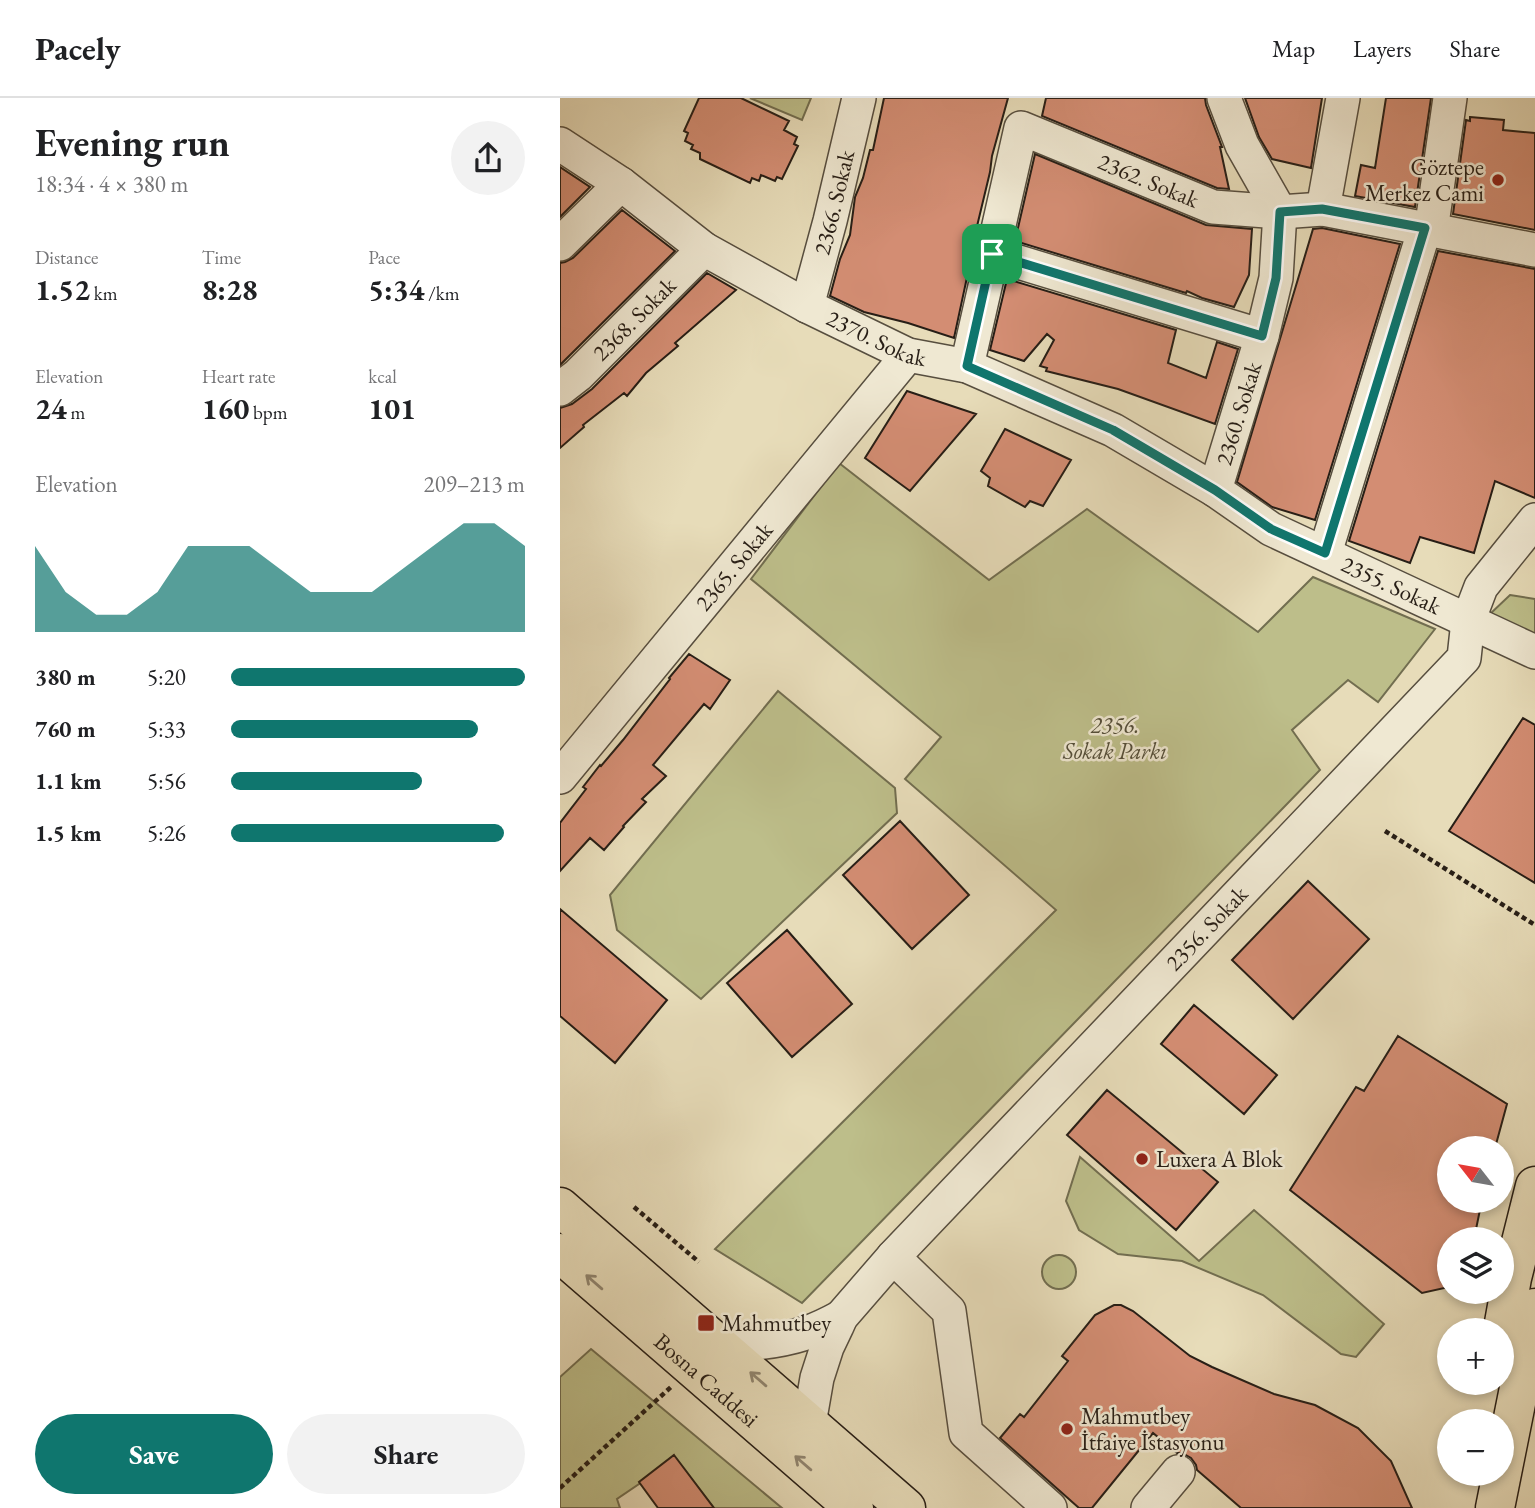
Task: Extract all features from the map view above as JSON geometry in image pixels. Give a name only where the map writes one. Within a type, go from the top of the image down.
[{"type":"main road","points":[[1505,1318],[1535,1186]]},
{"type":"main road","points":[[560,1207],[702,1346],[809,1424],[905,1508]]},
{"type":"main road","name":"Bosna Caddesi","points":[[560,1253],[636,1318],[702,1346],[854,1508]]},
{"type":"main road","points":[[1495,1508],[1535,1308]]},
{"type":"main road","points":[[1472,1508],[1476,1486]]},
{"type":"street","name":"2366. Sokak","points":[[807,306],[859,98]]},
{"type":"street","points":[[1224,98],[1242,145],[1280,212]]},
{"type":"street","points":[[1322,209],[1343,98]]},
{"type":"street","points":[[1325,553],[1425,228],[1433,217],[1450,98]]},
{"type":"street","name":"2362. Sokak","points":[[992,254],[1021,128],[1213,207],[1280,212],[1322,209],[1535,250]]},
{"type":"street","name":"2370. Sokak","points":[[560,144],[621,184],[704,249],[807,306],[908,355],[967,366],[1113,430],[1215,490]]},
{"type":"street","points":[[560,244],[621,184]]},
{"type":"street","name":"2360. Sokak","points":[[1215,490],[1262,336],[1276,278],[1280,212]]},
{"type":"street","name":"2368. Sokak","points":[[560,389],[578,375],[704,249]]},
{"type":"street","points":[[967,366],[992,254],[1262,336]]},
{"type":"street","name":"2365. Sokak","points":[[560,777],[908,355]]},
{"type":"street","name":"2355. Sokak","points":[[1215,490],[1271,529],[1535,652]]},
{"type":"street","name":"2356. Sokak","points":[[841,1317],[893,1257],[1464,658],[1468,621],[1481,587],[1535,520]]},
{"type":"street","points":[[893,1257],[949,1311],[966,1433],[1050,1508]]},
{"type":"street","points":[[702,1346],[777,1340],[805,1334],[841,1317]]},
{"type":"street","points":[[809,1424],[817,1378],[841,1317]]},
{"type":"street","points":[[1148,1508],[1178,1472]]},
{"type":"path","points":[[1385,831],[1535,925]]},
{"type":"path","points":[[634,1207],[699,1262]]},
{"type":"path","points":[[560,1488],[702,1346]]},
{"type":"green space","points":[[750,98],[811,98],[802,120]]},
{"type":"green space","name":"2356. Sokak Parkı","points":[[839,463],[989,580],[1087,509],[1258,632],[1313,577],[1435,629],[1378,702],[1348,680],[1292,730],[1320,770],[802,1303],[715,1249],[1056,910],[905,779],[941,737],[751,579]]},
{"type":"green space","points":[[1510,595],[1535,599],[1535,636],[1490,614]]},
{"type":"green space","points":[[778,691],[895,788],[897,813],[701,999],[617,930],[610,895]]},
{"type":"green space","points":[[1080,1157],[1199,1261],[1254,1210],[1384,1324],[1356,1357],[1341,1354],[1263,1295],[1182,1261],[1118,1254],[1079,1230],[1066,1201]]},
{"type":"green space","points":[[1059,1255],[1071,1260],[1076,1272],[1071,1284],[1059,1289],[1047,1284],[1042,1272],[1047,1260]]},
{"type":"green space","points":[[591,1349],[782,1508],[714,1508],[676,1459],[617,1499],[620,1508],[560,1508],[560,1377]]},
{"type":"building","points":[[699,98],[741,98],[789,121],[784,130],[797,137],[794,144],[798,146],[782,179],[777,177],[775,181],[761,175],[759,181],[752,178],[750,183],[700,159],[700,153],[691,149],[693,145],[685,141],[688,133],[684,131]]},
{"type":"building","points":[[884,98],[1008,98],[992,156],[954,338],[864,312],[830,296],[850,235],[855,197],[870,150],[873,150]]},
{"type":"building","points":[[1046,98],[1205,98],[1222,147],[1229,189],[1217,188],[1042,116]]},
{"type":"building","points":[[1245,98],[1322,98],[1311,168],[1272,159],[1259,137]]},
{"type":"building","points":[[1386,98],[1431,98],[1415,207],[1355,196],[1361,165],[1375,168]]},
{"type":"building","name":"Göztepe Merkez Cami","points":[[1470,117],[1504,120],[1503,130],[1535,133],[1535,230],[1453,214],[1466,120],[1470,121]]},
{"type":"building","points":[[1035,154],[1206,225],[1252,229],[1249,275],[1234,307],[1015,241]]},
{"type":"building","points":[[560,167],[590,187],[560,217]]},
{"type":"building","points":[[622,210],[675,251],[560,365],[560,263],[573,258]]},
{"type":"building","points":[[1322,228],[1400,244],[1315,520],[1272,507],[1237,482],[1313,229]]},
{"type":"building","points":[[1438,251],[1535,269],[1535,498],[1495,481],[1474,553],[1420,537],[1410,563],[1349,541]]},
{"type":"building","points":[[707,273],[736,290],[675,343],[678,346],[646,373],[627,396],[624,393],[583,425],[584,427],[560,448],[560,408],[572,404],[592,389]]},
{"type":"building","points":[[1007,279],[1176,330],[1168,363],[1206,378],[1217,342],[1238,349],[1215,424],[1118,389],[1046,371],[1047,368],[1040,366],[1054,340],[1047,334],[1024,361],[990,350]]},
{"type":"building","points":[[907,391],[976,414],[910,491],[865,458]]},
{"type":"building","points":[[1005,429],[1071,460],[1043,506],[1030,501],[1025,507],[988,486],[990,478],[981,471]]},
{"type":"building","points":[[689,654],[730,680],[710,709],[704,704],[653,765],[666,776],[642,799],[646,802],[604,850],[590,838],[560,871],[560,823],[586,789],[583,787]]},
{"type":"building","points":[[1523,718],[1535,725],[1535,883],[1449,831]]},
{"type":"building","points":[[900,821],[969,895],[912,949],[843,875]]},
{"type":"building","points":[[1308,881],[1369,939],[1293,1019],[1232,960]]},
{"type":"building","points":[[560,909],[667,1000],[615,1063],[560,1016]]},
{"type":"building","points":[[787,930],[852,1004],[792,1057],[727,983]]},
{"type":"building","points":[[1194,1005],[1277,1075],[1244,1114],[1161,1044]]},
{"type":"building","points":[[1398,1036],[1507,1104],[1498,1136],[1437,1136],[1437,1213],[1479,1213],[1476,1227],[1437,1227],[1437,1290],[1422,1293],[1290,1190],[1356,1087],[1364,1091]]},
{"type":"building","name":"Luxera A Blok","points":[[1107,1090],[1218,1182],[1176,1230],[1067,1135]]},
{"type":"building","points":[[1114,1305],[1121,1305],[1133,1311],[1190,1356],[1274,1394],[1315,1405],[1358,1428],[1391,1461],[1412,1508],[1241,1508],[1197,1470],[1191,1458],[1177,1453],[1153,1433],[1092,1508],[1079,1508],[1000,1438],[1020,1414],[1024,1417],[1068,1361],[1062,1356],[1095,1315]]},
{"type":"building","points":[[674,1455],[714,1508],[658,1508],[639,1482]]},
{"type":"place","name":"Göztepe Merkez Cami","points":[[1498,180]]},
{"type":"place","name":"Luxera A Blok","points":[[1142,1159]]},
{"type":"place","name":"Mahmutbey","points":[[706,1323]]},
{"type":"place","name":"Mahmutbey İtfaiye İstasyonu","points":[[1067,1429]]},
{"type":"route","points":[[1322,209],[1425,228],[1325,553],[1271,529],[1215,490],[1113,430],[967,366],[992,254],[1262,336],[1276,278],[1280,212],[1322,209]]}]
